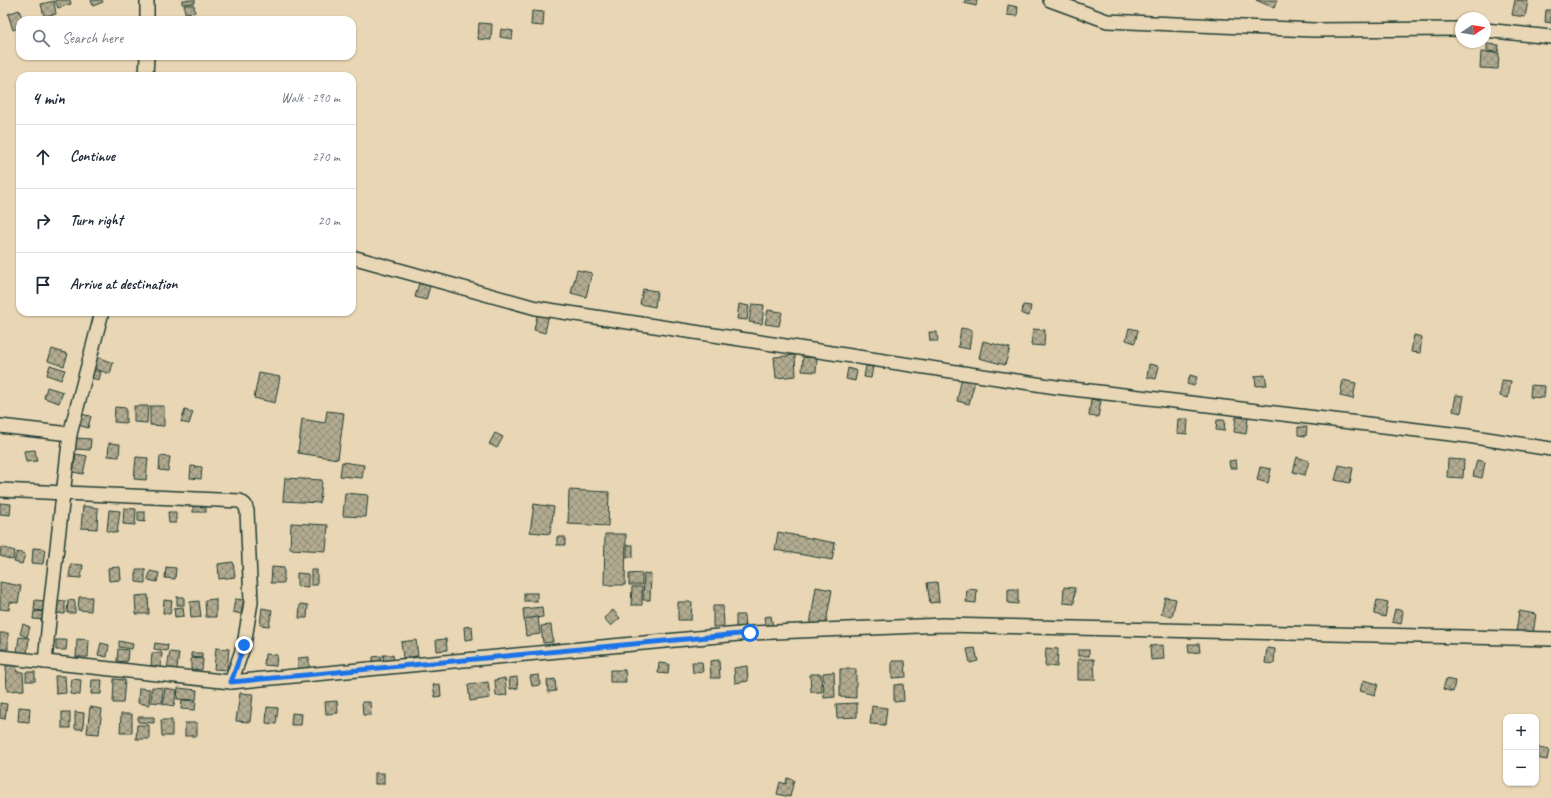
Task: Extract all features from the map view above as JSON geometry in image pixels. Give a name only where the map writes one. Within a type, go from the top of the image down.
[{"type":"street","points":[[147,0],[147,16]]},
{"type":"street","points":[[1050,0],[1107,21],[1314,30],[1455,29]]},
{"type":"street","points":[[1491,31],[1551,37]]},
{"type":"street","points":[[146,72],[147,60]]},
{"type":"street","points":[[356,258],[536,308],[1056,387],[1468,436],[1551,449]]},
{"type":"street","points":[[45,662],[70,434],[101,316]]},
{"type":"street","points":[[0,426],[70,434]]},
{"type":"street","points":[[0,490],[240,502],[245,505],[247,512],[251,602],[244,645],[231,682]]},
{"type":"street","points":[[0,657],[231,682],[750,633],[943,625],[1551,639]]},
{"type":"building","points":[[55,0],[70,0],[71,4],[58,8]]},
{"type":"building","points":[[91,0],[102,0],[103,2],[93,6]]},
{"type":"building","points":[[182,0],[195,0],[195,3],[182,4]]},
{"type":"building","points":[[965,0],[977,0],[976,6],[964,3]]},
{"type":"building","points":[[1256,0],[1277,0],[1274,8]]},
{"type":"building","points":[[1515,0],[1528,1],[1525,17],[1512,15]]},
{"type":"building","points":[[54,1],[56,14],[44,16],[41,4]]},
{"type":"building","points":[[184,5],[194,5],[195,12],[185,13]]},
{"type":"building","points":[[1008,5],[1018,7],[1017,16],[1007,15]]},
{"type":"building","points":[[19,10],[21,16],[16,16],[16,29],[13,30],[8,14]]},
{"type":"building","points":[[1546,10],[1551,10],[1551,23],[1545,22]]},
{"type":"building","points":[[532,11],[544,12],[543,26],[531,25]]},
{"type":"building","points":[[479,23],[492,24],[491,40],[478,39]]},
{"type":"building","points":[[501,29],[513,31],[512,39],[500,37]]},
{"type":"building","points":[[1491,44],[1499,45],[1498,52],[1487,51],[1487,48],[1491,48]]},
{"type":"building","points":[[1481,52],[1499,53],[1498,69],[1480,68]]},
{"type":"building","points":[[577,270],[592,273],[586,297],[571,293]]},
{"type":"building","points":[[419,283],[430,286],[426,300],[415,297]]},
{"type":"building","points":[[643,289],[657,291],[655,307],[640,304]]},
{"type":"building","points":[[739,304],[749,306],[747,320],[737,319]]},
{"type":"building","points":[[752,304],[764,305],[762,324],[749,322]]},
{"type":"building","points":[[1023,305],[1031,306],[1029,316],[1022,314]]},
{"type":"building","points":[[768,310],[782,312],[779,326],[765,324]]},
{"type":"building","points":[[538,311],[549,313],[545,333],[534,330]]},
{"type":"building","points":[[961,328],[972,330],[969,349],[958,347]]},
{"type":"building","points":[[1129,328],[1138,330],[1135,343],[1126,340]]},
{"type":"building","points":[[1033,329],[1045,330],[1044,346],[1031,345]]},
{"type":"building","points":[[929,332],[937,332],[938,341],[930,341]]},
{"type":"building","points":[[1414,335],[1422,337],[1420,353],[1411,352]]},
{"type":"building","points":[[983,341],[1010,348],[1005,365],[979,358]]},
{"type":"building","points":[[52,349],[68,354],[64,366],[48,361]]},
{"type":"building","points":[[795,355],[796,376],[776,378],[774,357]]},
{"type":"building","points":[[97,357],[113,363],[110,374],[93,368]]},
{"type":"building","points":[[803,357],[817,358],[816,372],[802,371]]},
{"type":"building","points":[[1149,364],[1159,366],[1156,379],[1147,377]]},
{"type":"building","points":[[50,365],[65,370],[61,380],[47,375]]},
{"type":"building","points":[[866,366],[873,367],[871,378],[864,377]]},
{"type":"building","points":[[848,368],[857,371],[855,381],[846,379]]},
{"type":"building","points":[[88,369],[101,372],[99,380],[87,377]]},
{"type":"building","points":[[259,373],[280,377],[275,403],[254,398]]},
{"type":"building","points":[[1190,375],[1197,377],[1194,386],[1187,384]]},
{"type":"building","points":[[1265,375],[1267,385],[1256,386],[1255,376]]},
{"type":"building","points":[[962,377],[975,381],[969,404],[957,401]]},
{"type":"building","points":[[1343,380],[1356,383],[1353,399],[1340,396]]},
{"type":"building","points":[[1502,380],[1511,381],[1508,398],[1500,396]]},
{"type":"building","points":[[1531,385],[1545,386],[1544,398],[1530,397]]},
{"type":"building","points":[[47,387],[63,392],[59,403],[44,398]]},
{"type":"building","points":[[1456,395],[1464,396],[1461,413],[1453,411]]},
{"type":"building","points":[[1091,399],[1101,401],[1098,417],[1089,416]]},
{"type":"building","points":[[134,406],[148,406],[147,423],[134,422]]},
{"type":"building","points":[[150,406],[164,406],[164,426],[150,425]]},
{"type":"building","points":[[115,407],[126,408],[126,423],[114,422]]},
{"type":"building","points":[[185,410],[193,412],[189,424],[181,422]]},
{"type":"building","points":[[327,411],[344,413],[338,459],[298,453],[302,419],[325,423]]},
{"type":"building","points":[[80,414],[91,416],[88,428],[78,425]]},
{"type":"building","points":[[1236,417],[1248,418],[1246,434],[1234,432]]},
{"type":"building","points":[[1178,419],[1188,419],[1187,434],[1177,433]]},
{"type":"building","points":[[1217,420],[1225,420],[1224,431],[1216,430]]},
{"type":"building","points":[[1298,427],[1307,427],[1306,436],[1298,435]]},
{"type":"building","points":[[495,433],[503,437],[497,448],[489,444]]},
{"type":"building","points":[[76,438],[91,439],[90,450],[75,449]]},
{"type":"building","points":[[109,443],[120,444],[119,457],[108,456]]},
{"type":"building","points":[[35,450],[37,461],[26,462],[24,451]]},
{"type":"building","points":[[76,454],[87,456],[83,474],[73,472]]},
{"type":"building","points":[[160,456],[170,457],[168,471],[159,470]]},
{"type":"building","points":[[136,457],[148,458],[146,480],[134,479]]},
{"type":"building","points":[[1297,457],[1309,461],[1305,475],[1293,472]]},
{"type":"building","points":[[1448,459],[1464,460],[1463,478],[1447,477]]},
{"type":"building","points":[[1236,460],[1237,468],[1230,468],[1229,461]]},
{"type":"building","points":[[1477,460],[1485,462],[1482,478],[1473,476]]},
{"type":"building","points":[[342,462],[364,465],[362,478],[340,476]]},
{"type":"building","points":[[1339,465],[1353,468],[1350,483],[1335,480]]},
{"type":"building","points":[[191,466],[202,467],[201,479],[190,478]]},
{"type":"building","points":[[1260,467],[1271,469],[1268,483],[1257,480]]},
{"type":"building","points":[[285,478],[322,480],[320,503],[283,501]]},
{"type":"building","points":[[569,490],[609,492],[608,526],[568,524]]},
{"type":"building","points":[[345,493],[368,495],[366,517],[343,516]]},
{"type":"building","points":[[0,503],[11,504],[10,515],[0,514]]},
{"type":"building","points":[[193,503],[206,503],[206,512],[193,512]]},
{"type":"building","points":[[534,504],[554,507],[550,534],[530,532]]},
{"type":"building","points":[[83,506],[98,508],[97,529],[81,528]]},
{"type":"building","points":[[124,508],[136,509],[135,525],[123,524]]},
{"type":"building","points":[[109,510],[120,511],[117,533],[107,531]]},
{"type":"building","points":[[138,512],[145,512],[145,522],[138,521]]},
{"type":"building","points":[[168,512],[176,512],[176,523],[169,523]]},
{"type":"building","points":[[291,523],[328,525],[326,551],[290,549]]},
{"type":"building","points":[[778,532],[835,543],[832,560],[775,550]]},
{"type":"building","points":[[605,534],[626,534],[625,585],[604,585]]},
{"type":"building","points":[[557,537],[565,537],[565,545],[557,545]]},
{"type":"building","points":[[627,545],[633,545],[633,557],[627,557]]},
{"type":"building","points":[[1,547],[15,551],[13,560],[0,556]]},
{"type":"building","points":[[33,548],[45,549],[43,564],[32,563]]},
{"type":"building","points":[[17,552],[25,554],[22,564],[14,562]]},
{"type":"building","points":[[233,562],[235,577],[219,579],[218,564]]},
{"type":"building","points":[[71,564],[83,565],[81,578],[69,577]]},
{"type":"building","points":[[120,567],[121,580],[109,581],[108,568]]},
{"type":"building","points":[[166,567],[176,568],[175,579],[165,578]]},
{"type":"building","points":[[272,567],[284,568],[284,583],[271,583]]},
{"type":"building","points":[[136,569],[145,569],[145,583],[136,582]]},
{"type":"building","points":[[311,570],[317,570],[317,585],[311,585]]},
{"type":"building","points":[[150,571],[159,573],[157,582],[148,580]]},
{"type":"building","points":[[297,573],[308,574],[308,587],[297,586]]},
{"type":"building","points":[[642,573],[642,585],[629,585],[629,574]]},
{"type":"building","points":[[644,573],[651,574],[650,600],[643,600]]},
{"type":"building","points":[[0,582],[21,586],[18,603],[10,602],[9,610],[0,609]]},
{"type":"building","points":[[937,582],[939,602],[930,603],[927,583]]},
{"type":"building","points":[[632,587],[642,587],[642,605],[631,605]]},
{"type":"building","points":[[816,587],[832,590],[825,628],[810,625]]},
{"type":"building","points":[[1064,587],[1075,588],[1074,604],[1063,603]]},
{"type":"building","points":[[967,589],[977,590],[976,603],[966,602]]},
{"type":"building","points":[[1008,589],[1018,589],[1018,604],[1008,603]]},
{"type":"building","points":[[524,593],[537,593],[537,601],[524,601]]},
{"type":"building","points":[[148,595],[149,614],[136,614],[135,596]]},
{"type":"building","points":[[79,597],[92,597],[91,611],[78,610]]},
{"type":"building","points":[[177,597],[184,597],[184,605],[177,605]]},
{"type":"building","points":[[1165,597],[1176,599],[1172,617],[1161,614]]},
{"type":"building","points":[[216,599],[216,617],[206,617],[205,600]]},
{"type":"building","points":[[235,599],[244,600],[241,614],[233,612]]},
{"type":"building","points":[[35,600],[46,601],[45,611],[34,610]]},
{"type":"building","points":[[56,600],[65,601],[65,614],[55,613]]},
{"type":"building","points":[[68,600],[75,601],[75,613],[67,613]]},
{"type":"building","points":[[164,600],[172,601],[170,614],[163,613]]},
{"type":"building","points":[[1377,600],[1388,602],[1385,617],[1374,614]]},
{"type":"building","points":[[199,601],[201,617],[191,618],[190,602]]},
{"type":"building","points":[[678,602],[692,602],[691,620],[678,620]]},
{"type":"building","points":[[300,604],[308,605],[307,618],[299,618]]},
{"type":"building","points":[[713,606],[723,606],[724,626],[713,627]]},
{"type":"building","points":[[183,607],[184,616],[175,617],[174,608]]},
{"type":"building","points":[[542,607],[543,617],[524,619],[523,609]]},
{"type":"building","points":[[262,608],[272,610],[269,626],[260,625]]},
{"type":"building","points":[[1395,609],[1403,611],[1401,624],[1392,622]]},
{"type":"building","points":[[613,610],[620,618],[611,626],[604,618]]},
{"type":"building","points":[[34,611],[45,612],[45,620],[33,619]]},
{"type":"building","points":[[1519,611],[1536,614],[1533,634],[1516,632]]},
{"type":"building","points":[[736,615],[744,615],[745,631],[736,631]]},
{"type":"building","points":[[771,616],[773,627],[766,629],[764,617]]},
{"type":"building","points":[[538,617],[540,634],[526,636],[524,619]]},
{"type":"building","points":[[23,624],[30,627],[27,637],[20,634]]},
{"type":"building","points":[[551,625],[553,642],[543,643],[541,626]]},
{"type":"building","points":[[472,626],[473,639],[465,640],[464,627]]},
{"type":"building","points":[[0,633],[8,633],[8,649],[0,649]]},
{"type":"building","points":[[19,637],[29,638],[27,654],[17,652]]},
{"type":"building","points":[[77,639],[89,640],[88,657],[76,657]]},
{"type":"building","points":[[446,639],[447,650],[437,651],[436,640]]},
{"type":"building","points":[[56,640],[67,640],[66,650],[56,650]]},
{"type":"building","points":[[416,640],[418,656],[403,658],[401,642]]},
{"type":"building","points":[[119,641],[133,644],[132,649],[119,647]]},
{"type":"building","points":[[101,643],[109,645],[107,657],[98,655]]},
{"type":"building","points":[[155,643],[168,645],[167,651],[154,649]]},
{"type":"building","points":[[1188,644],[1199,644],[1200,652],[1189,653]]},
{"type":"building","points":[[1163,645],[1164,659],[1151,660],[1150,646]]},
{"type":"building","points":[[216,648],[229,649],[227,670],[214,669]]},
{"type":"building","points":[[975,648],[978,661],[970,663],[967,649]]},
{"type":"building","points":[[1046,648],[1058,649],[1057,667],[1045,666]]},
{"type":"building","points":[[1267,648],[1275,649],[1274,664],[1265,663]]},
{"type":"building","points":[[118,649],[128,650],[127,662],[117,661]]},
{"type":"building","points":[[1078,650],[1089,650],[1089,656],[1078,656]]},
{"type":"building","points":[[170,652],[179,653],[177,669],[167,668]]},
{"type":"building","points":[[152,653],[162,653],[161,667],[151,666]]},
{"type":"building","points":[[191,653],[202,653],[202,658],[191,657]]},
{"type":"building","points":[[265,654],[277,655],[276,666],[264,665]]},
{"type":"building","points":[[383,655],[393,655],[394,665],[384,665]]},
{"type":"building","points":[[381,656],[381,666],[373,666],[373,657]]},
{"type":"building","points":[[309,657],[309,671],[298,671],[298,658]]},
{"type":"building","points":[[191,658],[203,659],[202,670],[191,669]]},
{"type":"building","points":[[1078,659],[1094,659],[1095,680],[1078,680]]},
{"type":"building","points":[[719,660],[720,678],[711,678],[710,661]]},
{"type":"building","points":[[892,661],[905,661],[906,677],[892,678]]},
{"type":"building","points":[[692,662],[702,662],[703,672],[693,673]]},
{"type":"building","points":[[659,663],[669,664],[668,674],[658,673]]},
{"type":"building","points":[[16,665],[17,672],[23,672],[24,690],[7,691],[6,666]]},
{"type":"building","points":[[747,666],[748,681],[735,683],[734,668]]},
{"type":"building","points":[[840,669],[856,669],[856,698],[840,697]]},
{"type":"building","points":[[610,670],[625,670],[626,682],[610,682]]},
{"type":"building","points":[[26,672],[35,672],[35,681],[26,681]]},
{"type":"building","points":[[834,672],[835,697],[824,698],[823,673]]},
{"type":"building","points":[[810,674],[821,674],[822,692],[811,692]]},
{"type":"building","points":[[539,675],[540,685],[532,686],[530,676]]},
{"type":"building","points":[[55,676],[65,676],[66,693],[56,694]]},
{"type":"building","points":[[517,677],[518,688],[510,689],[509,678]]},
{"type":"building","points":[[505,678],[507,695],[496,696],[495,680]]},
{"type":"building","points":[[72,679],[81,680],[80,695],[70,694]]},
{"type":"building","points":[[114,679],[125,680],[123,703],[113,703]]},
{"type":"building","points":[[555,679],[556,691],[548,692],[547,680]]},
{"type":"building","points":[[1446,679],[1455,681],[1453,692],[1443,689]]},
{"type":"building","points":[[92,680],[102,680],[101,694],[91,694]]},
{"type":"building","points":[[1363,680],[1378,684],[1375,695],[1360,691]]},
{"type":"building","points":[[488,682],[490,698],[470,701],[468,685]]},
{"type":"building","points":[[440,684],[441,696],[435,697],[433,685]]},
{"type":"building","points":[[903,684],[904,701],[894,702],[894,685]]},
{"type":"building","points":[[152,687],[163,688],[162,703],[151,702]]},
{"type":"building","points":[[139,688],[150,689],[149,705],[138,703]]},
{"type":"building","points":[[165,688],[177,690],[174,706],[163,704]]},
{"type":"building","points":[[178,688],[197,690],[196,700],[177,699]]},
{"type":"building","points":[[240,693],[253,694],[250,722],[236,721]]},
{"type":"building","points":[[182,700],[196,701],[195,710],[181,709]]},
{"type":"building","points":[[337,701],[338,713],[326,714],[325,702]]},
{"type":"building","points":[[362,702],[370,702],[371,715],[363,715]]},
{"type":"building","points":[[0,703],[7,704],[5,719],[0,718]]},
{"type":"building","points":[[857,703],[857,717],[837,718],[836,704]]},
{"type":"building","points":[[872,706],[887,708],[885,725],[870,724]]},
{"type":"building","points":[[19,707],[30,708],[29,722],[18,721]]},
{"type":"building","points":[[90,707],[102,709],[99,734],[87,733]]},
{"type":"building","points":[[267,707],[278,708],[276,724],[266,723]]},
{"type":"building","points":[[62,712],[70,712],[70,728],[62,728]]},
{"type":"building","points":[[75,712],[84,713],[83,729],[75,729]]},
{"type":"building","points":[[292,713],[302,714],[301,725],[291,725]]},
{"type":"building","points":[[121,714],[132,714],[132,733],[120,733]]},
{"type":"building","points":[[138,717],[154,717],[154,723],[138,722]]},
{"type":"building","points":[[161,720],[172,720],[172,736],[162,736]]},
{"type":"building","points":[[185,723],[197,723],[197,736],[185,736]]},
{"type":"building","points":[[137,725],[149,725],[149,739],[136,739]]},
{"type":"building","points":[[1539,748],[1549,750],[1547,760],[1539,759]]},
{"type":"building","points":[[375,773],[384,773],[384,784],[375,784]]},
{"type":"building","points":[[787,778],[794,780],[790,797],[777,794],[780,782],[786,784]]},
{"type":"route","points":[[244,645],[231,682],[446,663],[750,633]]}]
